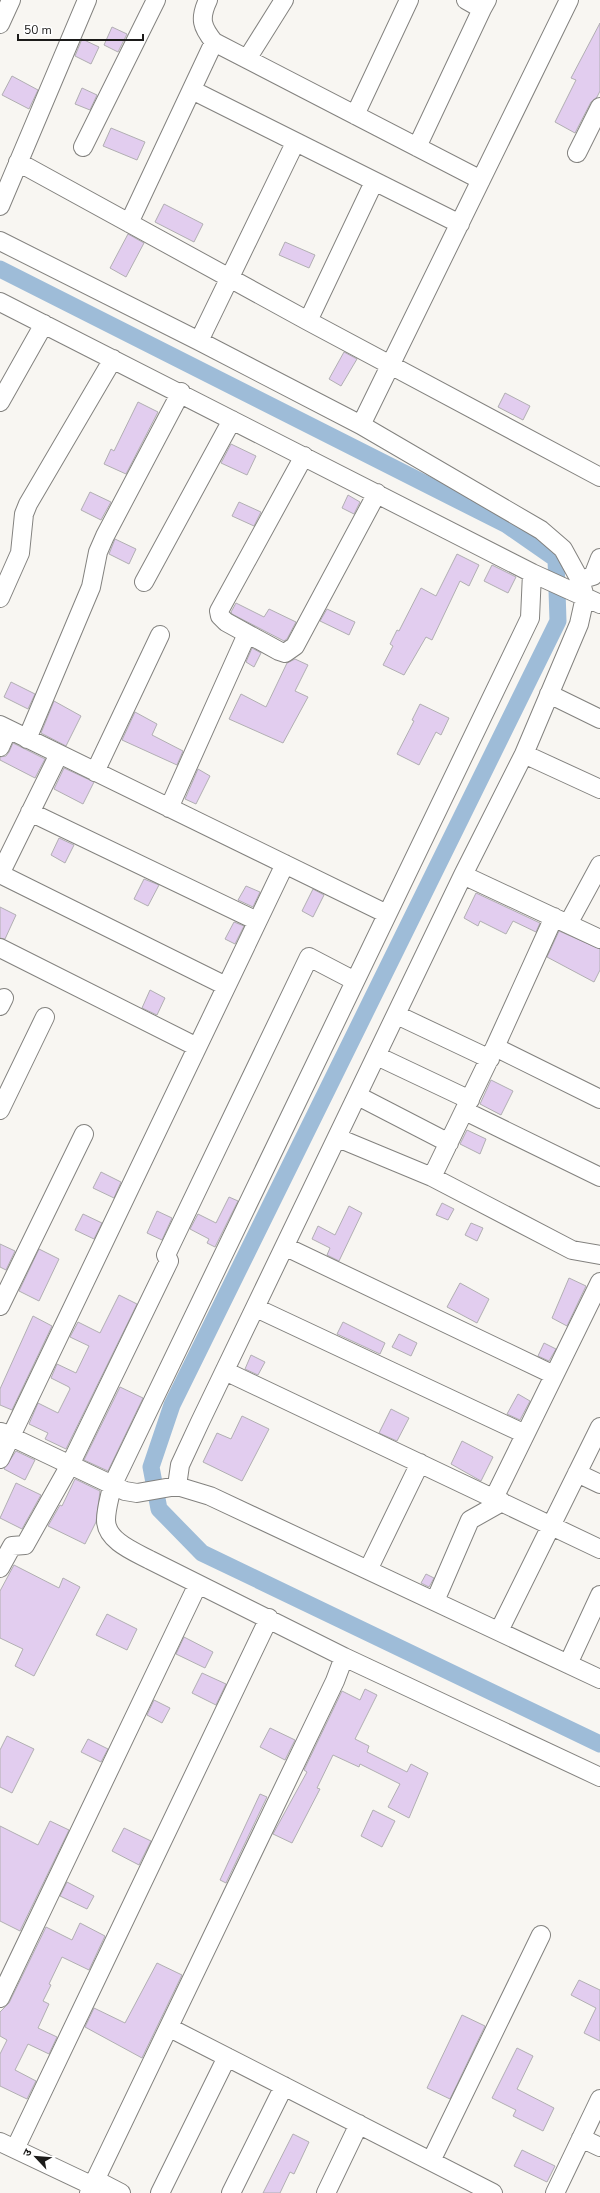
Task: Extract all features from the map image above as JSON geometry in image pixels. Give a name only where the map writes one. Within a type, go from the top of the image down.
[{"type":"street","points":[[0,24],[11,0]]},
{"type":"street","points":[[0,206],[86,0]]},
{"type":"street","points":[[208,0],[202,20],[204,29],[214,42],[481,180]]},
{"type":"street","points":[[247,59],[284,0]]},
{"type":"street","points":[[355,115],[408,0]]},
{"type":"street","points":[[416,147],[484,4],[466,0]]},
{"type":"street","points":[[361,425],[569,0]]},
{"type":"street","points":[[83,147],[152,1]]},
{"type":"street","points":[[129,223],[214,42]]},
{"type":"street","points":[[192,90],[295,143],[460,224]]},
{"type":"street","points":[[578,154],[600,107]]},
{"type":"street","points":[[199,341],[295,143]]},
{"type":"street","points":[[18,162],[390,366],[598,472]]},
{"type":"street","points":[[308,321],[374,182]]},
{"type":"street","points":[[0,241],[199,341],[361,425],[541,530],[564,549],[585,593]]},
{"type":"street","points":[[0,302],[180,392],[535,574],[585,593]]},
{"type":"street","points":[[0,402],[44,324]]},
{"type":"street","points":[[0,598],[20,553],[24,514],[28,504],[113,359]]},
{"type":"street","points":[[27,739],[91,586],[98,552],[105,536],[180,392]]},
{"type":"street","points":[[144,582],[232,420]]},
{"type":"street","points":[[304,456],[219,611],[220,616],[226,622],[247,634],[285,653],[295,646],[377,494]]},
{"type":"street","points":[[173,1486],[180,1465],[225,1371],[286,1247],[463,875],[524,754],[579,624],[585,593],[600,558]]},
{"type":"street","points":[[535,574],[530,618],[112,1486],[106,1521],[110,1532],[126,1547],[344,1656],[600,1777]]},
{"type":"street","points":[[169,808],[247,634]]},
{"type":"street","points":[[96,772],[160,635]]},
{"type":"street","points":[[549,694],[600,719]]},
{"type":"street","points":[[0,747],[4,727],[387,914]]},
{"type":"street","points":[[59,754],[0,874],[226,986]]},
{"type":"street","points":[[524,754],[600,789]]},
{"type":"street","points":[[30,812],[257,921]]},
{"type":"street","points":[[0,1458],[5,1434],[197,1047],[285,864]]},
{"type":"street","points":[[432,1177],[561,920],[600,865]]},
{"type":"street","points":[[463,875],[600,939]]},
{"type":"street","points":[[0,948],[197,1047]]},
{"type":"street","points":[[0,1568],[12,1546],[25,1545],[70,1465],[169,1261],[166,1255],[309,957],[355,981]]},
{"type":"street","points":[[396,1015],[493,1053],[600,1099]]},
{"type":"street","points":[[0,1110],[45,1017]]},
{"type":"street","points":[[377,1056],[600,1177]]},
{"type":"street","points":[[358,1096],[449,1143]]},
{"type":"street","points":[[0,1306],[84,1134]]},
{"type":"street","points":[[338,1138],[432,1177],[572,1250],[600,1255]]},
{"type":"street","points":[[286,1247],[554,1375]]},
{"type":"street","points":[[435,1601],[470,1520],[498,1500],[525,1434],[600,1282]]},
{"type":"street","points":[[256,1308],[525,1434]]},
{"type":"street","points":[[225,1371],[600,1549]]},
{"type":"street","points":[[499,1631],[550,1525],[600,1427]]},
{"type":"street","points":[[5,1434],[112,1486],[137,1493],[173,1486],[210,1496],[600,1679]]},
{"type":"street","points":[[368,1570],[420,1463]]},
{"type":"street","points":[[577,1473],[600,1484]]},
{"type":"street","points":[[0,1998],[198,1584]]},
{"type":"street","points":[[568,1664],[600,1595]]},
{"type":"street","points":[[121,2193],[92,2187],[7,2146],[268,1618]]},
{"type":"street","points":[[92,2187],[170,2028],[335,1681],[344,1656]]},
{"type":"street","points":[[431,2162],[541,1935]]},
{"type":"street","points":[[170,2028],[359,2124],[484,2191]]},
{"type":"street","points":[[160,2193],[227,2057]]},
{"type":"street","points":[[231,2193],[284,2086]]},
{"type":"street","points":[[555,2193],[600,2099]]},
{"type":"street","points":[[326,2193],[359,2124]]},
{"type":"street","points":[[581,2138],[600,2147]]},
{"type":"building","points":[[600,23],[600,91],[597,97],[591,102],[575,133],[555,122],[576,80],[571,78]]},
{"type":"building","points":[[112,27],[127,34],[118,52],[104,45]]},
{"type":"building","points":[[82,39],[99,47],[91,64],[75,56]]},
{"type":"building","points":[[12,76],[38,90],[29,109],[2,95]]},
{"type":"building","points":[[82,88],[97,95],[90,110],[75,104]]},
{"type":"building","points":[[111,128],[145,142],[137,160],[103,146]]},
{"type":"building","points":[[164,204],[203,224],[194,242],[155,222]]},
{"type":"building","points":[[128,234],[144,243],[126,277],[110,268]]},
{"type":"building","points":[[285,242],[315,255],[309,268],[279,255]]},
{"type":"building","points":[[344,352],[357,359],[341,386],[329,379]]},
{"type":"building","points":[[505,393],[530,406],[523,420],[498,407]]},
{"type":"building","points":[[138,402],[158,412],[126,474],[104,464],[111,449],[114,451]]},
{"type":"building","points":[[231,444],[256,456],[247,475],[221,463]]},
{"type":"building","points":[[90,492],[111,502],[101,520],[81,510]]},
{"type":"building","points":[[348,495],[360,502],[354,514],[342,508]]},
{"type":"building","points":[[239,502],[261,512],[254,526],[232,516]]},
{"type":"building","points":[[115,539],[136,549],[129,564],[109,554]]},
{"type":"building","points":[[457,554],[479,565],[469,586],[460,581],[432,640],[426,637],[404,675],[383,665],[393,646],[390,644],[397,630],[399,631],[421,588],[436,596]]},
{"type":"building","points":[[492,565],[516,577],[508,593],[484,581]]},
{"type":"building","points":[[236,603],[264,617],[269,609],[296,622],[287,639],[284,641],[232,614],[231,612]]},
{"type":"building","points":[[327,609],[355,622],[349,635],[320,621]]},
{"type":"building","points":[[252,648],[261,653],[254,667],[246,662]]},
{"type":"building","points":[[295,659],[308,665],[295,691],[308,697],[283,743],[229,719],[241,694],[266,707],[287,663]]},
{"type":"building","points":[[11,682],[35,694],[28,709],[4,697]]},
{"type":"building","points":[[54,701],[81,716],[66,746],[41,733]]},
{"type":"building","points":[[420,704],[449,718],[441,735],[436,732],[419,765],[397,754],[414,721],[412,720]]},
{"type":"building","points":[[135,712],[157,724],[152,735],[183,751],[177,765],[122,740]]},
{"type":"building","points":[[13,743],[45,759],[35,778],[0,760],[0,757],[6,756]]},
{"type":"building","points":[[64,768],[94,782],[83,804],[54,789]]},
{"type":"building","points":[[198,769],[210,776],[196,804],[185,799]]},
{"type":"building","points":[[59,838],[74,845],[65,863],[51,855]]},
{"type":"building","points":[[144,879],[159,885],[148,906],[134,899]]},
{"type":"building","points":[[246,886],[260,892],[253,907],[238,900]]},
{"type":"building","points":[[313,889],[324,895],[313,917],[302,911]]},
{"type":"building","points":[[476,893],[540,923],[536,932],[513,921],[506,934],[480,921],[478,926],[464,918]]},
{"type":"building","points":[[0,907],[16,915],[5,939],[0,938]]},
{"type":"building","points":[[234,922],[244,926],[235,944],[225,939]]},
{"type":"building","points":[[559,931],[600,949],[600,970],[594,982],[547,957]]},
{"type":"building","points":[[150,990],[165,998],[157,1015],[142,1008]]},
{"type":"building","points":[[491,1080],[513,1091],[501,1115],[480,1104]]},
{"type":"building","points":[[467,1130],[486,1139],[480,1154],[460,1144]]},
{"type":"building","points":[[101,1172],[121,1182],[114,1198],[93,1188]]},
{"type":"building","points":[[229,1197],[238,1201],[215,1247],[207,1243],[209,1239],[190,1229],[198,1214],[216,1223]]},
{"type":"building","points":[[442,1203],[454,1209],[448,1220],[436,1215]]},
{"type":"building","points":[[349,1206],[362,1213],[339,1261],[327,1255],[330,1248],[312,1239],[318,1226],[335,1235]]},
{"type":"building","points":[[157,1211],[172,1218],[162,1240],[147,1233]]},
{"type":"building","points":[[83,1214],[102,1223],[94,1239],[75,1230]]},
{"type":"building","points":[[471,1223],[483,1228],[477,1241],[465,1235]]},
{"type":"building","points":[[0,1244],[15,1251],[6,1270],[0,1267]]},
{"type":"building","points":[[39,1249],[59,1259],[39,1301],[19,1291]]},
{"type":"building","points":[[569,1278],[586,1286],[567,1326],[552,1318]]},
{"type":"building","points":[[460,1283],[489,1299],[477,1323],[447,1307]]},
{"type":"building","points":[[119,1295],[137,1304],[66,1449],[45,1439],[48,1433],[29,1424],[38,1403],[58,1413],[70,1389],[69,1387],[51,1378],[57,1364],[76,1373],[89,1346],[70,1337],[78,1322],[100,1333]]},
{"type":"building","points":[[33,1316],[52,1326],[12,1410],[0,1405],[0,1389]]},
{"type":"building","points":[[343,1322],[385,1343],[380,1354],[337,1334]]},
{"type":"building","points":[[399,1334],[417,1343],[411,1356],[392,1347]]},
{"type":"building","points":[[544,1343],[556,1349],[549,1361],[538,1356]]},
{"type":"building","points":[[251,1355],[265,1362],[258,1375],[245,1369]]},
{"type":"building","points":[[120,1387],[143,1398],[108,1471],[84,1460]]},
{"type":"building","points":[[518,1394],[530,1401],[520,1420],[507,1414]]},
{"type":"building","points":[[391,1409],[409,1418],[397,1441],[379,1433]]},
{"type":"building","points":[[242,1416],[269,1429],[242,1481],[203,1462],[217,1433],[231,1439]]},
{"type":"building","points":[[462,1441],[493,1457],[481,1481],[451,1464]]},
{"type":"building","points":[[16,1451],[35,1460],[25,1480],[4,1469]]},
{"type":"building","points":[[75,1479],[100,1491],[96,1522],[85,1544],[48,1526],[60,1505],[62,1506]]},
{"type":"building","points":[[16,1483],[41,1495],[22,1529],[0,1518]]},
{"type":"building","points":[[14,1565],[59,1588],[63,1578],[80,1587],[34,1676],[15,1666],[23,1649],[0,1638],[0,1591]]},
{"type":"building","points":[[426,1574],[434,1578],[429,1587],[421,1583]]},
{"type":"building","points":[[107,1614],[137,1629],[127,1650],[96,1635]]},
{"type":"building","points":[[184,1637],[213,1652],[205,1668],[176,1654]]},
{"type":"building","points":[[202,1673],[226,1684],[216,1705],[192,1693]]},
{"type":"building","points":[[365,1689],[377,1695],[355,1739],[369,1746],[367,1752],[407,1772],[411,1764],[428,1773],[409,1818],[388,1807],[400,1784],[360,1764],[359,1767],[333,1755],[317,1788],[320,1789],[292,1843],[273,1834],[307,1772],[304,1770],[342,1691],[360,1700]]},
{"type":"building","points":[[154,1700],[170,1708],[162,1723],[147,1715]]},
{"type":"building","points":[[270,1728],[295,1740],[285,1760],[260,1747]]},
{"type":"building","points":[[7,1736],[34,1749],[12,1793],[0,1787],[0,1750]]},
{"type":"building","points":[[88,1739],[108,1749],[101,1762],[81,1752]]},
{"type":"building","points":[[260,1794],[267,1797],[226,1883],[220,1880]]},
{"type":"building","points":[[373,1810],[395,1821],[382,1847],[361,1836]]},
{"type":"building","points":[[50,1821],[69,1830],[20,1931],[0,1921],[0,1826],[38,1845]]},
{"type":"building","points":[[124,1828],[151,1841],[139,1865],[112,1851]]},
{"type":"building","points":[[67,1882],[94,1896],[87,1909],[60,1896]]},
{"type":"building","points":[[80,1923],[105,1936],[89,1970],[62,1957],[49,1984],[51,1985],[43,2001],[49,2004],[38,2028],[57,2037],[49,2054],[28,2044],[15,2070],[36,2081],[27,2099],[0,2086],[0,2054],[7,2040],[0,2036],[0,2012],[9,2003],[46,1927],[72,1940]]},
{"type":"building","points":[[157,1963],[182,1975],[142,2058],[85,2027],[94,2008],[125,2023]]},
{"type":"building","points":[[579,1980],[600,1990],[600,2041],[584,2033],[596,2008],[571,1995]]},
{"type":"building","points":[[462,2015],[485,2026],[450,2099],[427,2088]]},
{"type":"building","points":[[517,2048],[533,2056],[517,2089],[554,2108],[543,2131],[513,2116],[516,2110],[492,2098]]},
{"type":"building","points":[[293,2134],[309,2142],[294,2174],[290,2172],[280,2193],[263,2193]]},
{"type":"building","points":[[522,2150],[555,2166],[547,2182],[514,2166]]},
{"type":"waterway","points":[[0,269],[507,525],[556,559],[558,621],[172,1405],[151,1467],[159,1509],[202,1553],[600,1744]]}]
